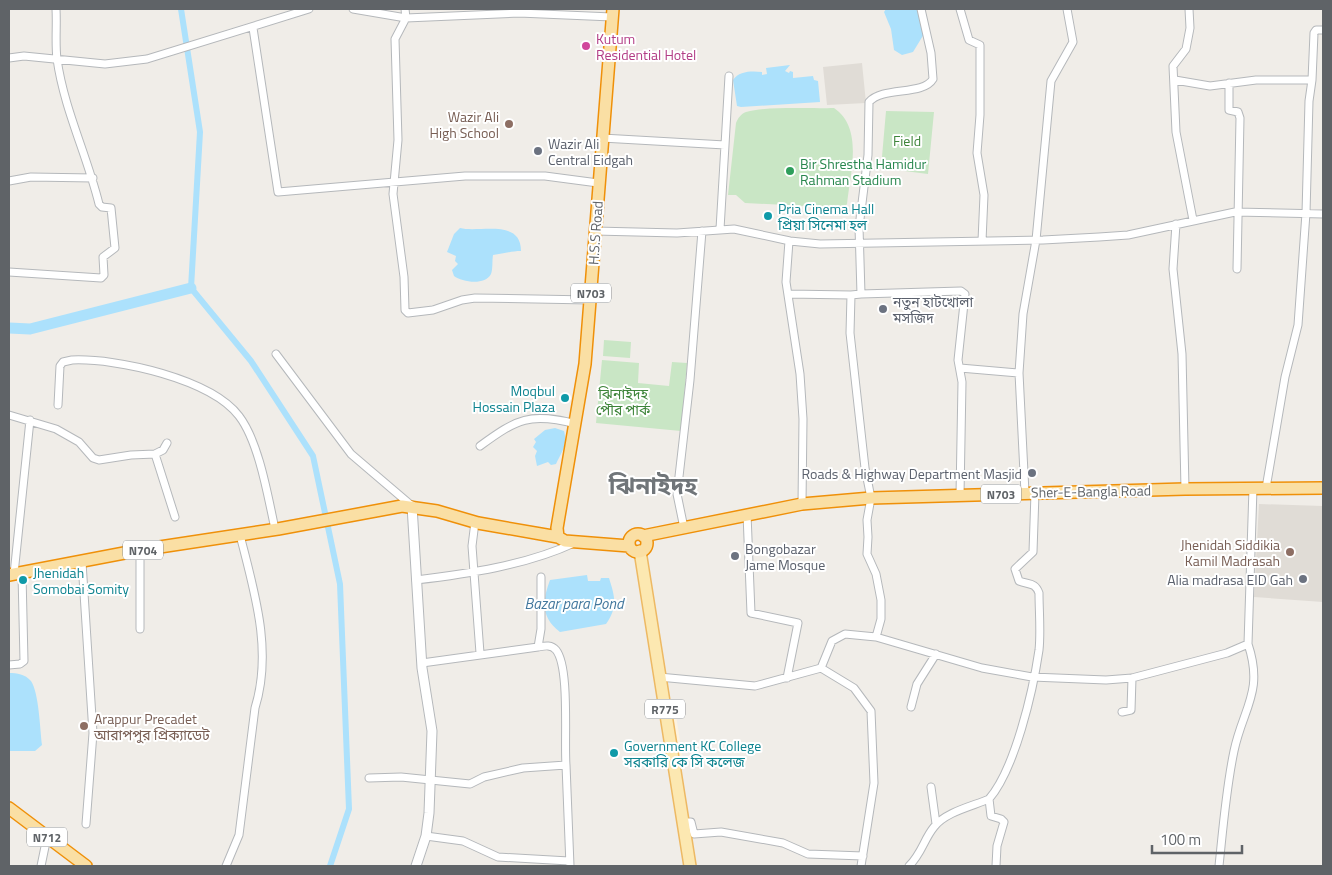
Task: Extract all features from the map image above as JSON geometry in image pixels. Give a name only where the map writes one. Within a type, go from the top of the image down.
[{"type":"highway","name":"H.S.S Road","points":[[558,536],[557,524],[585,364],[612,13]]},
{"type":"highway","name":"Sher-E-Bangla Road","points":[[638,544],[682,528],[747,514],[802,504],[870,498],[1185,489],[1323,488]]},
{"type":"highway","name":"N704","points":[[15,574],[140,550],[277,529],[402,506],[436,511],[475,522],[558,536]]},
{"type":"highway","name":"N703","points":[[558,536],[565,541],[638,544]]},
{"type":"highway","name":"N712","points":[[9,808],[86,866]]},
{"type":"main road","name":"R775","points":[[638,544],[690,866]]},
{"type":"main road","name":"R775","points":[[638,544],[685,866]]},
{"type":"street","points":[[9,272],[103,278],[103,257],[115,248],[111,208],[100,206],[93,178],[66,100],[57,59],[56,9]]},
{"type":"street","points":[[9,58],[24,56],[105,64],[147,60],[309,9]]},
{"type":"street","points":[[353,9],[406,18],[519,13],[612,13]]},
{"type":"street","points":[[405,9],[406,18],[395,39],[398,132],[396,180],[393,194],[404,277],[404,310],[408,313],[433,310],[462,300],[475,298],[590,300]]},
{"type":"street","points":[[861,294],[859,227],[868,155],[869,102],[874,96],[882,93],[901,91],[930,83],[933,79],[932,53],[921,9]]},
{"type":"street","points":[[960,9],[969,40],[980,45],[980,115],[977,153],[984,195],[982,242]]},
{"type":"street","points":[[910,866],[919,855],[936,824],[944,818],[990,799],[1004,778],[1018,738],[1039,651],[1039,592],[1037,586],[1032,583],[1020,581],[1016,569],[1033,552],[1030,493],[1019,373],[1023,314],[1036,240],[1051,81],[1073,42],[1067,9]]},
{"type":"street","points":[[1189,9],[1188,38],[1184,52],[1174,63],[1176,132],[1193,220]]},
{"type":"street","points":[[253,28],[278,192],[396,180],[465,176],[531,175],[598,183]]},
{"type":"street","points":[[1266,488],[1285,377],[1298,326],[1306,213],[1309,101],[1314,33],[1316,30],[1323,30]]},
{"type":"street","points":[[720,229],[729,76]]},
{"type":"street","points":[[1175,80],[1210,86],[1256,80],[1312,80]]},
{"type":"street","points":[[1229,83],[1229,110],[1238,112],[1240,118],[1237,269]]},
{"type":"street","points":[[602,138],[725,145]]},
{"type":"street","points":[[9,181],[31,177],[93,178]]},
{"type":"street","points":[[595,231],[677,233],[720,229],[745,231],[789,241],[820,244],[982,242],[1128,234],[1239,212],[1323,214]]},
{"type":"street","points":[[1176,224],[1173,269],[1182,354],[1185,489]]},
{"type":"street","points":[[682,528],[677,499],[690,380],[702,232]]},
{"type":"street","points":[[789,241],[786,275],[797,351],[803,419],[802,504]]},
{"type":"street","points":[[788,294],[851,295],[964,292],[966,300],[958,360],[962,388],[960,495]]},
{"type":"street","points":[[851,295],[850,333],[870,498],[866,520],[867,554],[876,574],[881,600],[880,619],[876,637]]},
{"type":"street","points":[[276,354],[351,454],[412,506],[422,663],[432,731],[430,813],[426,836],[416,866]]},
{"type":"street","points":[[58,405],[61,364],[72,360],[143,368],[197,386],[233,409],[243,422],[259,462],[277,529]]},
{"type":"street","points":[[960,368],[1019,373]]},
{"type":"street","points":[[9,415],[56,429],[80,442],[93,458],[100,460],[130,455],[155,454],[164,450],[167,443]]},
{"type":"street","points":[[480,446],[520,420],[542,418],[576,424]]},
{"type":"street","points":[[9,665],[24,661],[12,550],[30,420]]},
{"type":"street","points":[[155,454],[175,517]]},
{"type":"street","points":[[1219,866],[1234,750],[1250,704],[1254,679],[1248,644],[1252,488]]},
{"type":"street","points":[[747,514],[751,613],[798,623],[786,678]]},
{"type":"street","points":[[475,522],[472,546],[478,594],[480,653]]},
{"type":"street","points":[[226,866],[239,835],[255,708],[261,689],[263,664],[258,609],[240,535]]},
{"type":"street","points":[[416,580],[474,573],[558,550],[576,542]]},
{"type":"street","points":[[140,550],[140,629]]},
{"type":"street","points":[[82,562],[93,733],[86,824]]},
{"type":"street","points":[[538,647],[541,629],[541,577]]},
{"type":"street","points":[[821,668],[832,641],[845,634],[876,637],[982,668],[1032,677],[1106,680],[1132,678],[1227,653],[1248,644]]},
{"type":"street","points":[[422,663],[480,653],[538,647],[551,646],[556,650],[560,658],[566,712],[569,864],[498,857],[463,841],[426,836]]},
{"type":"street","points":[[911,707],[917,684],[936,654]]},
{"type":"street","points":[[659,677],[755,686],[821,668],[854,688],[865,700],[871,711],[874,783],[861,866]]},
{"type":"street","points":[[1122,712],[1131,711],[1132,678]]},
{"type":"street","points":[[369,778],[401,777],[470,784],[484,777],[523,768],[566,764]]},
{"type":"street","points":[[931,787],[936,824]]},
{"type":"street","points":[[990,799],[991,816],[1004,822],[998,846],[996,866]]},
{"type":"street","points":[[682,822],[690,821],[694,834],[721,832],[783,844],[808,854],[863,856]]},
{"type":"street","points":[[41,866],[47,837]]},
{"type":"shaded area","points":[[862,63],[866,103],[827,105],[823,67]]},
{"type":"shaded area","name":"Jhenidah Siddikia Kamil Madrasah","points":[[1259,504],[1323,506],[1323,602],[1254,597]]},
{"type":"shaded area","points":[[675,709],[684,767],[675,769],[666,710]]},
{"type":"green space","name":"Bir Shrestha Hamidur Rahman Stadium","points":[[834,108],[849,127],[852,139],[852,166],[847,204],[844,208],[745,203],[736,195],[728,195],[736,123],[741,115],[746,112],[766,109]]},
{"type":"green space","name":"Field","points":[[886,111],[934,112],[928,174],[881,168]]},
{"type":"green space","points":[[604,340],[631,342],[630,358],[603,356]]},
{"type":"green space","name":"ঝিনাইদহ পৌর পার্ক","points":[[602,360],[639,363],[638,383],[669,386],[672,362],[687,363],[681,431],[596,423]]},
{"type":"water","points":[[886,9],[919,9],[924,34],[913,52],[902,55],[894,50],[891,29],[884,12]]},
{"type":"water","points":[[790,65],[785,71],[793,72],[793,78],[813,76],[814,80],[818,81],[820,102],[737,106],[733,80],[736,77],[742,73],[750,72],[762,72],[762,75],[767,74],[766,68]]},
{"type":"water","points":[[460,228],[507,231],[514,234],[519,241],[521,251],[493,255],[491,274],[484,280],[473,282],[462,280],[454,276],[452,270],[458,264],[455,261],[456,256],[447,252],[454,234]]},
{"type":"water","points":[[555,428],[564,431],[565,445],[562,452],[556,464],[551,465],[548,462],[537,466],[535,456],[537,451],[533,447],[536,442],[534,439],[545,430]]},
{"type":"water","name":"Bazar para Pond","points":[[587,575],[588,581],[600,581],[601,578],[609,578],[614,602],[610,618],[606,624],[560,632],[546,615],[545,602],[550,580]]},
{"type":"water","points":[[9,673],[24,675],[31,681],[34,687],[42,745],[35,751],[9,751]]},
{"type":"waterway","points":[[181,9],[200,132],[191,288],[251,361],[313,456],[340,584],[349,809],[330,866]]},
{"type":"waterway","points":[[9,328],[30,329],[191,288]]},
{"type":"place","name":"Kutum Residential Hotel","points":[[586,46]]},
{"type":"place","name":"Wazir Ali High School","points":[[509,124]]},
{"type":"place","name":"Wazir Ali Central Eidgah","points":[[538,151]]},
{"type":"place","name":"Bir Shrestha Hamidur Rahman Stadium","points":[[790,171]]},
{"type":"place","name":"Pria Cinema Hall প্রিয়া সিনেমা হল","points":[[768,216]]},
{"type":"place","name":"নতুন হাটখোলা মসজিদ","points":[[883,309]]},
{"type":"place","name":"Moqbul Hossain Plaza","points":[[565,398]]},
{"type":"place","name":"Roads & Highway Department Masjid","points":[[1032,473]]},
{"type":"place","name":"Jhenidah Siddikia Kamil Madrasah","points":[[1290,552]]},
{"type":"place","name":"Bongobazar Jame Mosque","points":[[735,556]]},
{"type":"place","name":"Alia madrasa EID Gah","points":[[1303,579]]},
{"type":"place","name":"Jhenidah Somobai Somity","points":[[23,580]]},
{"type":"place","name":"Arappur Precadet আরাপপুর প্রিক্যাডেট","points":[[84,726]]},
{"type":"place","name":"Government KC College সরকারি কে সি কলেজ","points":[[614,753]]},
{"type":"district","name":"ঝিনাইদহ","points":[[653,485]]}]
